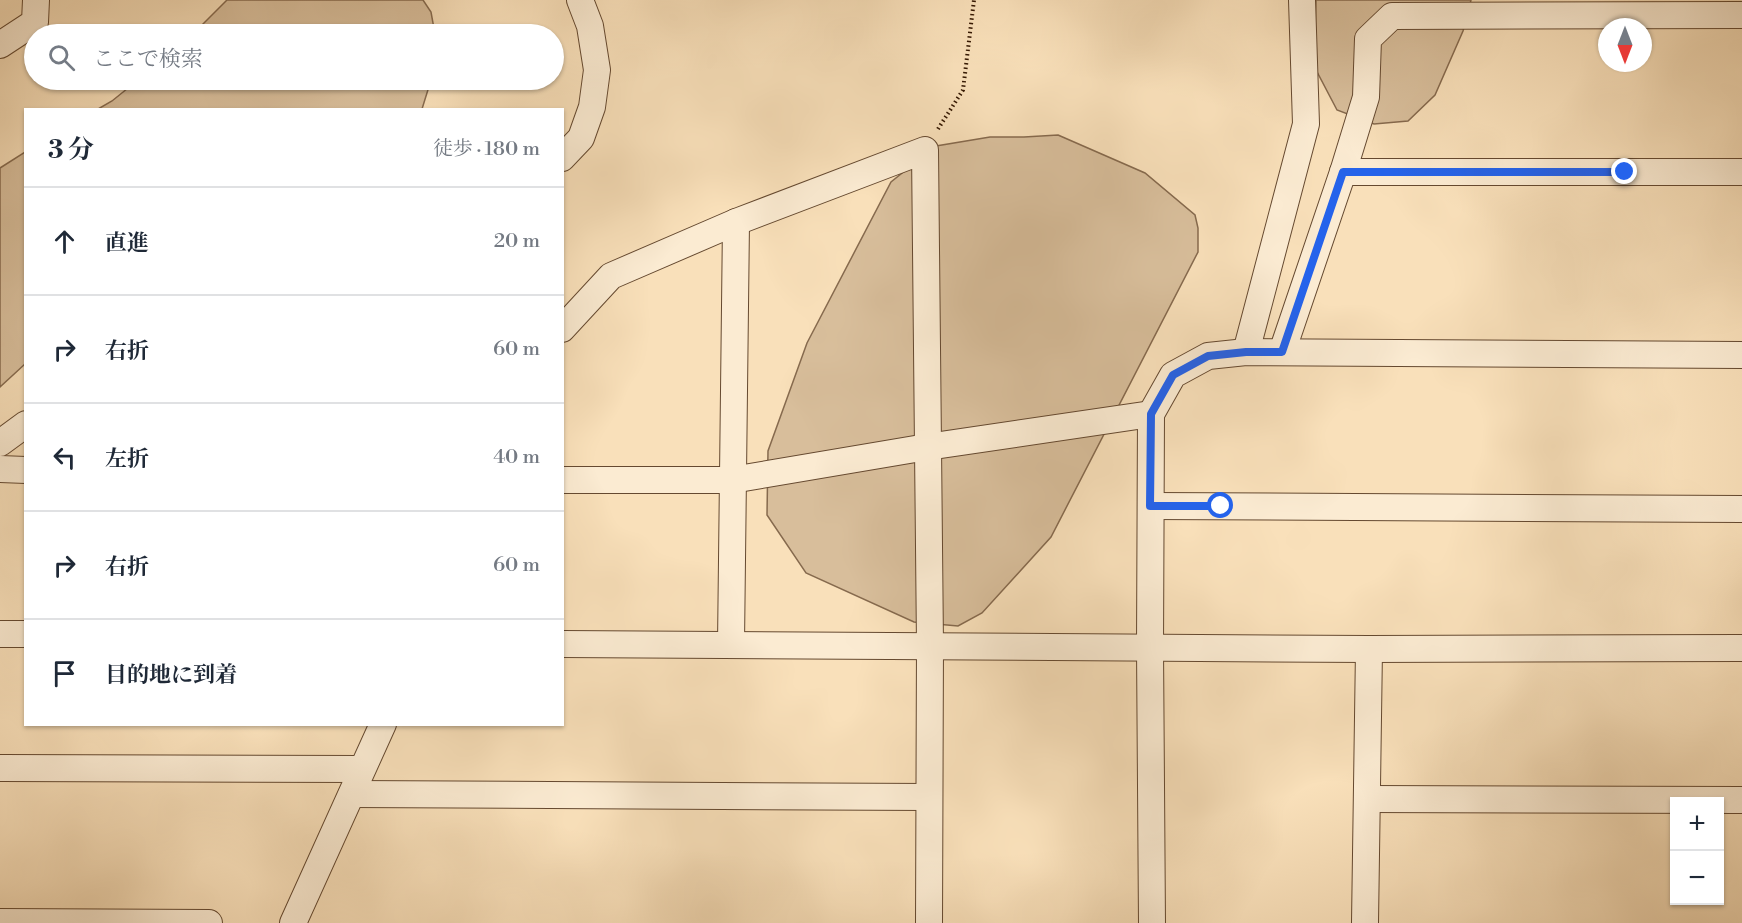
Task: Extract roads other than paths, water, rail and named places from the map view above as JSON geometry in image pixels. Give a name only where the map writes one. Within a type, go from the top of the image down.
[{"type":"street","points":[[32,24],[35,22],[36,0]]},
{"type":"street","points":[[564,156],[581,138],[591,107],[597,70],[590,26],[580,0]]},
{"type":"street","points":[[1246,352],[1306,124],[1302,0]]},
{"type":"street","points":[[1282,352],[1366,97],[1368,39],[1392,16],[1742,15]]},
{"type":"street","points":[[0,45],[24,29]]},
{"type":"street","points":[[564,327],[611,276],[736,222],[925,150],[930,645],[929,923]]},
{"type":"street","points":[[1343,172],[1742,172]]},
{"type":"street","points":[[731,644],[736,222]]},
{"type":"street","points":[[1152,923],[1151,414],[1173,375],[1208,356],[1246,352],[1742,355]]},
{"type":"street","points":[[564,480],[732,480],[927,447],[1151,414]]},
{"type":"street","points":[[0,442],[24,425]]},
{"type":"street","points":[[0,469],[24,470]]},
{"type":"street","points":[[1150,506],[1742,509]]},
{"type":"street","points":[[0,634],[24,634]]},
{"type":"street","points":[[564,644],[1369,649],[1742,648]]},
{"type":"street","points":[[1365,923],[1369,649]]},
{"type":"street","points":[[292,923],[382,726]]},
{"type":"street","points":[[0,768],[362,769]]},
{"type":"street","points":[[352,794],[929,796]]},
{"type":"street","points":[[1367,799],[1742,800]]},
{"type":"street","points":[[0,922],[209,923]]}]
